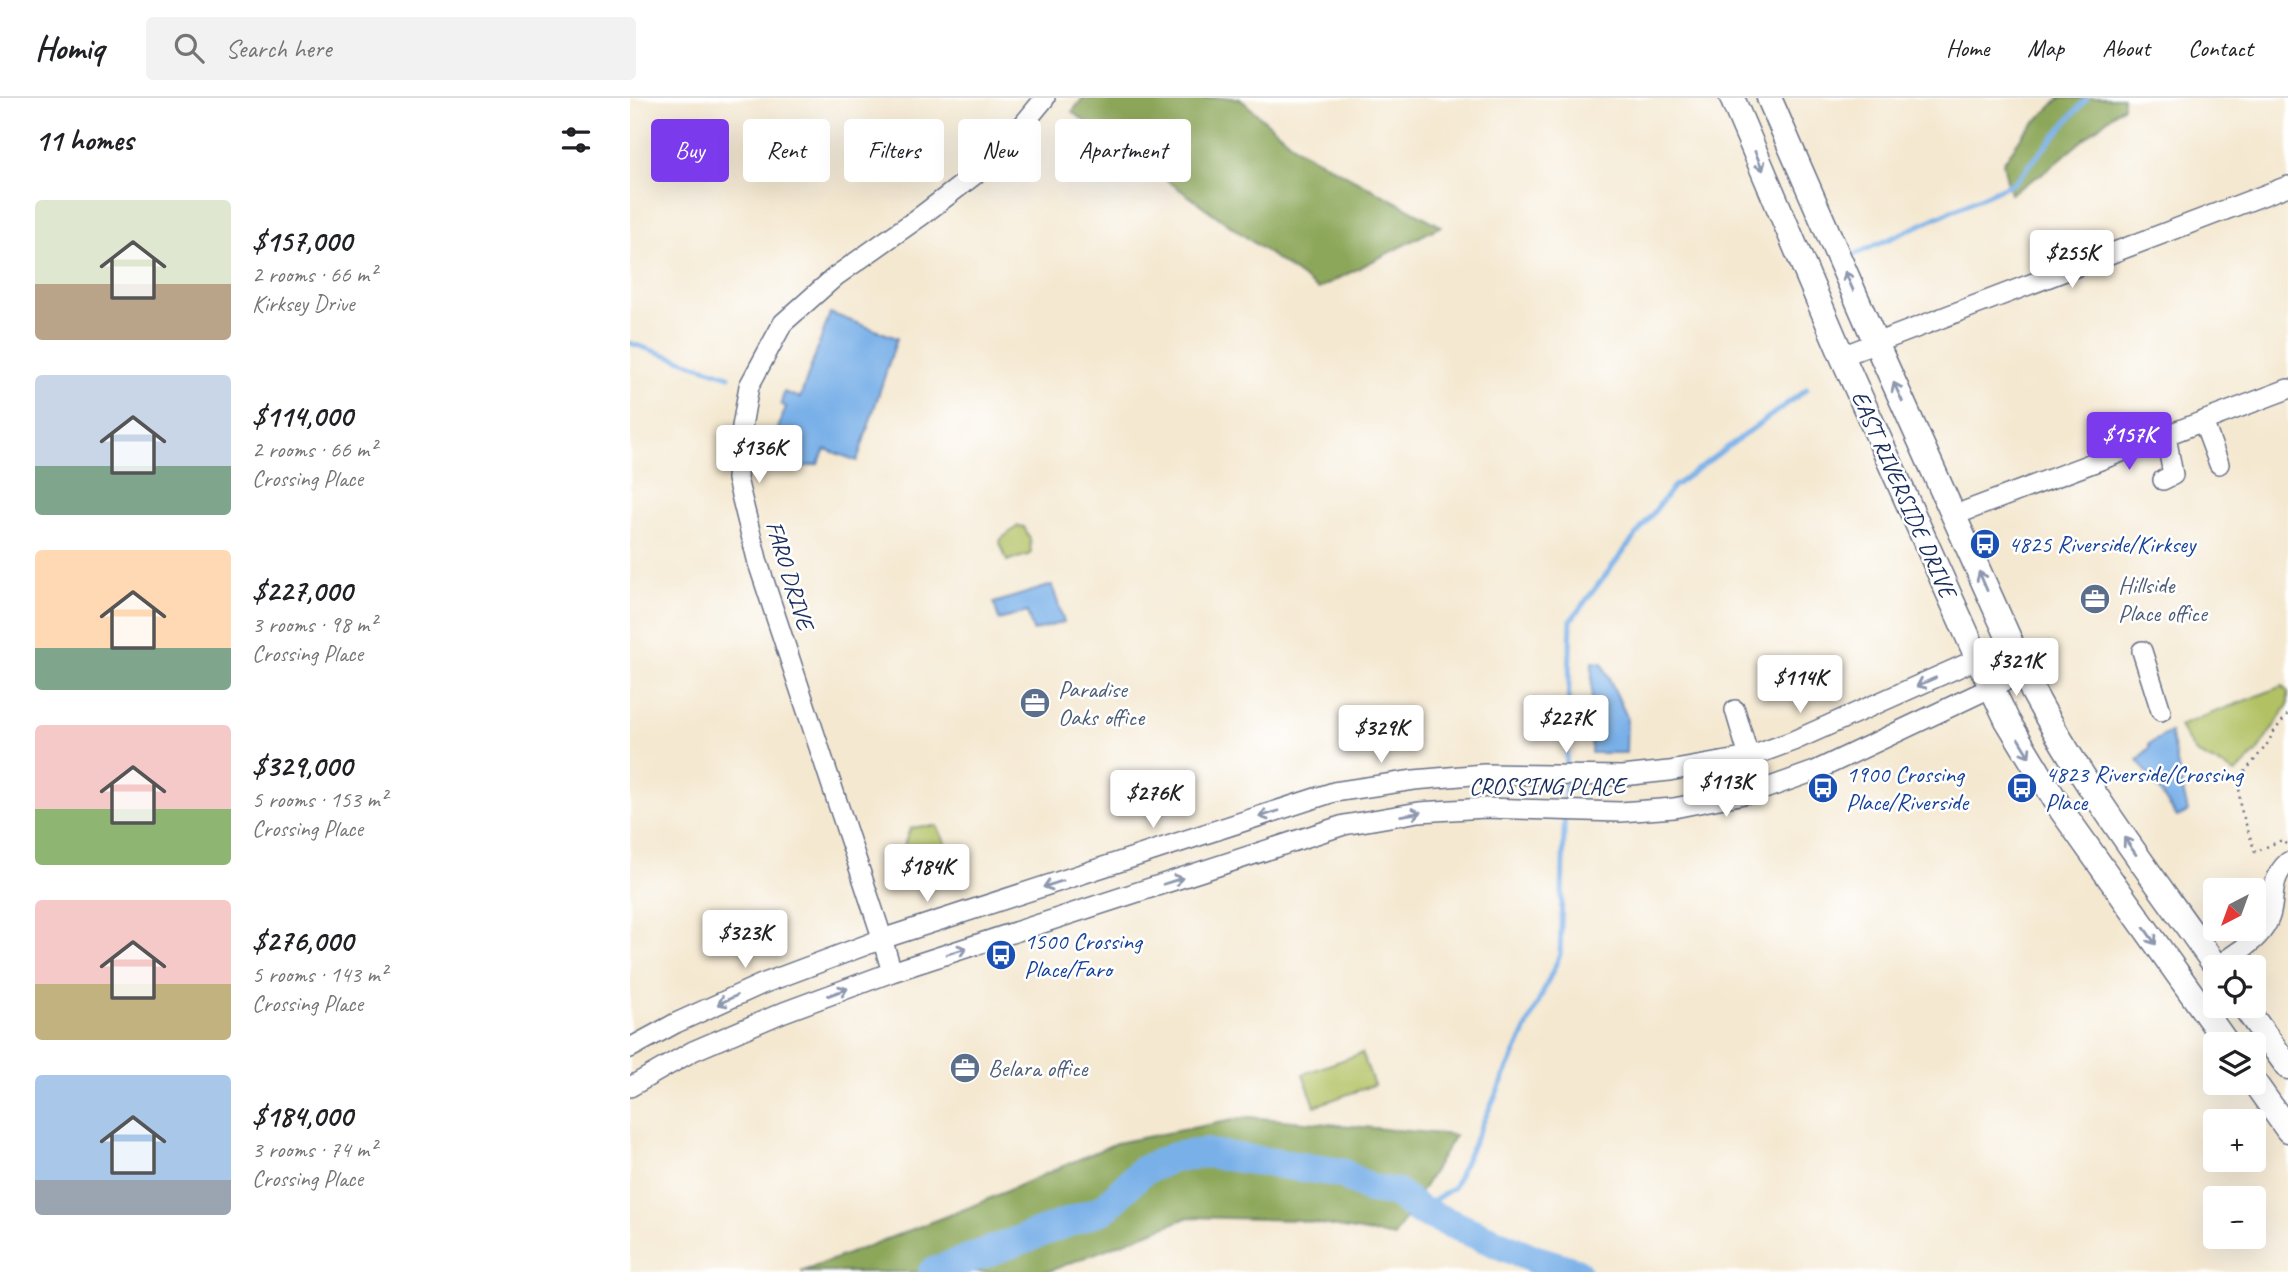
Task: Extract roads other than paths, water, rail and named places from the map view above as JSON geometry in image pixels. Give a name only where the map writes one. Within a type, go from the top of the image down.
[{"type":"main road","name":"EAST RIVERSIDE DRIVE","points":[[1732,98],[1842,356],[2007,720],[2062,811],[2219,1032]]},
{"type":"main road","name":"EAST RIVERSIDE DRIVE","points":[[1769,98],[2024,672],[2063,747],[2092,792],[2208,955]]},
{"type":"main road","points":[[2126,902],[2140,896],[2147,898],[2199,942]]},
{"type":"main road","points":[[2253,1018],[2288,1067]]},
{"type":"main road","points":[[2263,1095],[2288,1130]]},
{"type":"street","name":"FARO DRIVE","points":[[892,972],[758,564],[737,479],[739,444],[747,397],[749,386],[783,323],[836,276],[994,160],[1045,98]]},
{"type":"street","points":[[1842,356],[2288,186]]},
{"type":"street","points":[[1955,515],[2288,389]]},
{"type":"street","points":[[2203,421],[2219,464]]},
{"type":"street","points":[[2163,480],[2173,475],[2166,436]]},
{"type":"street","name":"CROSSING PLACE","points":[[630,1048],[762,984],[882,939],[1334,792],[1414,780],[1484,774],[1622,775],[1669,771],[1749,757],[1793,741],[2011,644]]},
{"type":"street","points":[[2142,651],[2161,711]]},
{"type":"street","name":"CROSSING PLACE","points":[[630,1087],[693,1051],[784,1012],[892,972],[1344,825],[1419,812],[1485,808],[1620,812],[1674,808],[1759,791],[1815,771],[2024,672]]},
{"type":"street","points":[[1735,710],[1759,791]]},
{"type":"street","points":[[2233,955],[2266,927],[2272,908],[2275,879],[2287,853]]},
{"type":"water","points":[[830,313],[897,338],[857,461],[825,449],[818,464],[785,470],[776,434],[786,407],[781,404],[784,392],[800,398]]},
{"type":"water","points":[[1052,585],[1064,622],[1033,631],[1027,612],[999,620],[994,603]]},
{"type":"water","points":[[1592,662],[1602,663],[1627,717],[1626,753],[1591,753]]},
{"type":"water","points":[[2170,732],[2188,812],[2177,817],[2138,760],[2149,748],[2149,744]]},
{"type":"waterway","points":[[1856,254],[2015,182],[2087,98]]},
{"type":"waterway","points":[[630,343],[729,376]]},
{"type":"waterway","points":[[1419,1210],[1453,1188],[1560,955],[1571,620],[1673,487],[1807,389]]},
{"type":"waterway","points":[[933,1272],[1104,1209],[1142,1171],[1174,1157],[1205,1153],[1342,1173],[1370,1189],[1397,1193],[1419,1210],[1534,1259],[1576,1272]]},
{"type":"place","name":"4825 Riverside/Kirksey","points":[[1985,544]]},
{"type":"place","name":"Hillside Place office","points":[[2095,599]]},
{"type":"place","name":"Paradise Oaks office","points":[[1035,703]]},
{"type":"place","name":"1900 Crossing Place/Riverside","points":[[1823,788]]},
{"type":"place","name":"4823 Riverside/Crossing Place","points":[[2022,788]]},
{"type":"place","name":"1500 Crossing Place/Faro","points":[[1001,955]]},
{"type":"place","name":"Belara office","points":[[965,1068]]}]
